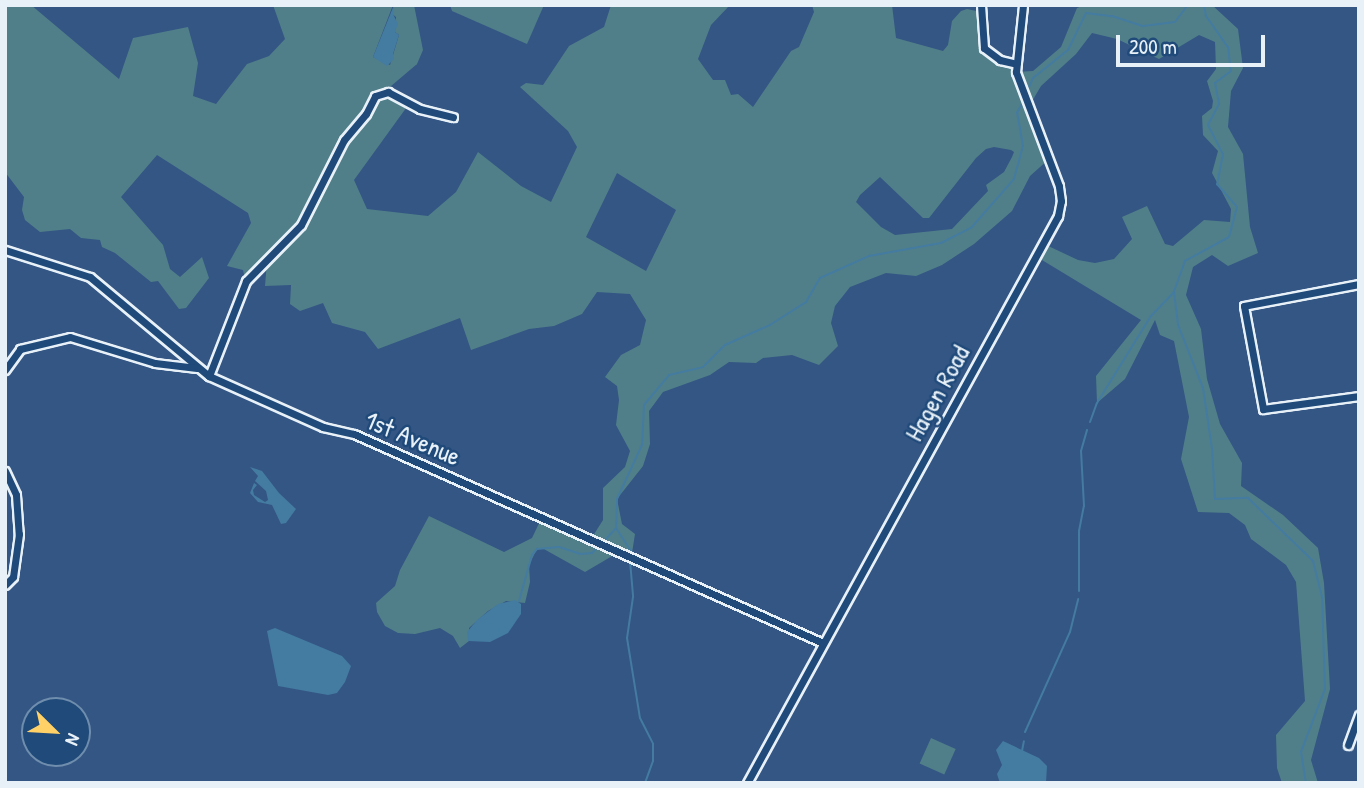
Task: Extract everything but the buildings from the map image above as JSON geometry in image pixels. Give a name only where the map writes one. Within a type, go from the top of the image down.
[{"type":"street","points":[[981,5],[984,48],[1000,61],[1017,64]]},
{"type":"street","name":"Hagen Road","points":[[747,783],[1058,216],[1061,201],[1059,186],[1023,98],[1016,72],[1023,5]]},
{"type":"street","points":[[209,376],[246,281],[301,225],[344,140],[366,114],[375,96],[388,92],[420,109],[453,117]]},
{"type":"street","name":"1st Avenue","points":[[5,250],[90,277],[209,376],[323,428],[363,438],[823,643]]},
{"type":"street","points":[[1359,284],[1244,306],[1263,408],[1359,396]]},
{"type":"street","points":[[5,370],[20,349],[70,337],[155,363],[197,368]]},
{"type":"street","points":[[5,471],[16,495],[19,534],[13,577],[5,585]]},
{"type":"street","points":[[1348,745],[1358,718]]},
{"type":"green space","points":[[5,5],[31,5],[119,79],[133,38],[188,27],[198,63],[193,96],[216,104],[247,64],[269,56],[285,39],[273,5],[393,5],[373,57],[390,65],[399,35],[395,32],[396,17],[392,14],[394,5],[414,5],[423,50],[417,64],[384,92],[409,104],[354,180],[367,209],[428,216],[456,192],[478,152],[521,186],[551,202],[577,147],[568,131],[520,87],[526,83],[543,85],[569,46],[604,27],[611,5],[730,5],[711,25],[698,59],[713,80],[725,80],[731,95],[738,94],[753,107],[791,51],[799,47],[814,12],[812,5],[892,5],[896,38],[943,51],[948,45],[952,21],[961,11],[967,9],[981,12],[984,48],[1000,60],[1017,64],[1016,72],[1033,71],[1061,47],[1077,8],[1085,5],[1212,5],[1238,29],[1243,68],[1231,91],[1228,127],[1243,154],[1250,227],[1258,253],[1228,266],[1212,255],[1193,267],[1186,295],[1201,329],[1207,379],[1220,424],[1242,463],[1241,486],[1283,515],[1318,548],[1324,583],[1330,689],[1311,760],[1318,783],[1282,783],[1277,768],[1276,735],[1305,701],[1296,582],[1286,565],[1251,539],[1245,525],[1229,513],[1198,512],[1181,459],[1189,417],[1174,341],[1160,335],[1155,320],[1125,379],[1097,403],[1096,376],[1141,320],[1037,257],[1044,244],[1078,260],[1095,263],[1114,259],[1132,239],[1122,217],[1147,206],[1165,244],[1173,246],[1204,220],[1230,222],[1231,209],[1212,173],[1218,151],[1203,135],[1202,116],[1212,108],[1213,101],[1207,81],[1216,69],[1215,42],[1199,35],[1159,59],[1117,39],[1092,33],[1076,54],[1041,86],[1028,108],[1049,159],[1030,176],[1012,211],[974,244],[942,265],[916,276],[886,273],[850,287],[835,306],[831,323],[838,346],[819,365],[792,355],[763,358],[756,363],[729,362],[710,375],[663,392],[649,411],[650,444],[643,466],[617,499],[622,524],[635,534],[632,553],[619,552],[585,572],[542,548],[537,549],[529,565],[530,582],[525,603],[506,601],[488,611],[469,628],[469,641],[460,648],[453,636],[440,628],[415,634],[398,633],[385,626],[377,612],[376,603],[395,586],[400,570],[429,516],[504,552],[532,538],[542,517],[591,539],[603,520],[603,488],[625,467],[630,451],[616,425],[619,400],[617,386],[605,377],[621,355],[640,345],[646,320],[630,294],[597,292],[582,314],[554,326],[529,329],[471,350],[460,318],[378,349],[365,332],[332,323],[323,303],[300,311],[290,304],[291,285],[265,286],[267,261],[245,279],[243,270],[227,266],[251,223],[248,213],[157,155],[121,197],[163,245],[170,269],[180,277],[202,257],[209,278],[186,308],[179,309],[158,281],[151,282],[115,253],[102,247],[100,240],[81,238],[70,229],[40,232],[25,220],[22,210],[24,197],[5,172]],"holes":[[[994,147],[1014,152],[1004,172],[986,185],[988,191],[952,229],[895,235],[881,227],[856,202],[880,177],[923,218],[929,218],[976,158],[986,149]],[[617,173],[676,210],[646,271],[586,237]]]},
{"type":"green space","points":[[450,5],[544,5],[527,44],[452,11]]},
{"type":"green space","points":[[931,738],[956,749],[944,775],[920,764]]},
{"type":"water","points":[[394,5],[393,14],[398,24],[395,32],[399,35],[394,59],[387,66],[373,57]]},
{"type":"water","points":[[250,467],[262,471],[296,509],[286,523],[281,524],[272,505],[258,502],[250,493],[254,483],[257,485],[253,490],[254,495],[265,502],[268,500],[266,491],[255,481],[258,476]]},
{"type":"water","points":[[515,600],[521,604],[521,614],[508,633],[490,642],[468,641],[467,632],[477,620],[498,604]]},
{"type":"water","points":[[275,628],[342,656],[351,666],[337,693],[328,695],[278,686],[267,631]]},
{"type":"water","points":[[1003,741],[1039,758],[1047,766],[1046,783],[1000,783],[997,774],[1002,765],[996,750]]},
{"type":"waterway","points":[[1027,92],[1033,78],[1068,50],[1086,13],[1112,16],[1143,26],[1175,22],[1188,5]]},
{"type":"waterway","points":[[1204,5],[1206,16],[1228,47],[1231,71],[1215,83],[1219,104],[1208,125],[1223,154],[1217,184],[1237,207],[1229,237],[1185,261],[1174,292],[1178,325],[1203,388],[1212,449],[1215,499],[1248,498],[1313,561],[1322,596],[1325,689],[1301,752],[1306,783]]},
{"type":"waterway","points":[[604,541],[616,528],[617,499],[642,445],[644,405],[669,375],[703,367],[725,345],[770,325],[806,302],[820,278],[869,256],[941,243],[971,228],[1014,179],[1023,146],[1017,113],[1021,105]]},
{"type":"waterway","points":[[1090,422],[1097,403],[1151,316],[1174,292]]},
{"type":"waterway","points":[[1079,591],[1079,531],[1084,506],[1081,451],[1087,430]]},
{"type":"waterway","points":[[616,528],[632,553]]},
{"type":"waterway","points":[[519,601],[532,555],[537,549],[559,547],[580,554],[592,553],[598,547]]},
{"type":"waterway","points":[[630,561],[633,597],[627,638],[640,718],[653,744],[653,761],[645,783]]},
{"type":"waterway","points":[[1025,732],[1070,632],[1078,599]]},
{"type":"waterway","points":[[1022,751],[1024,741]]}]
